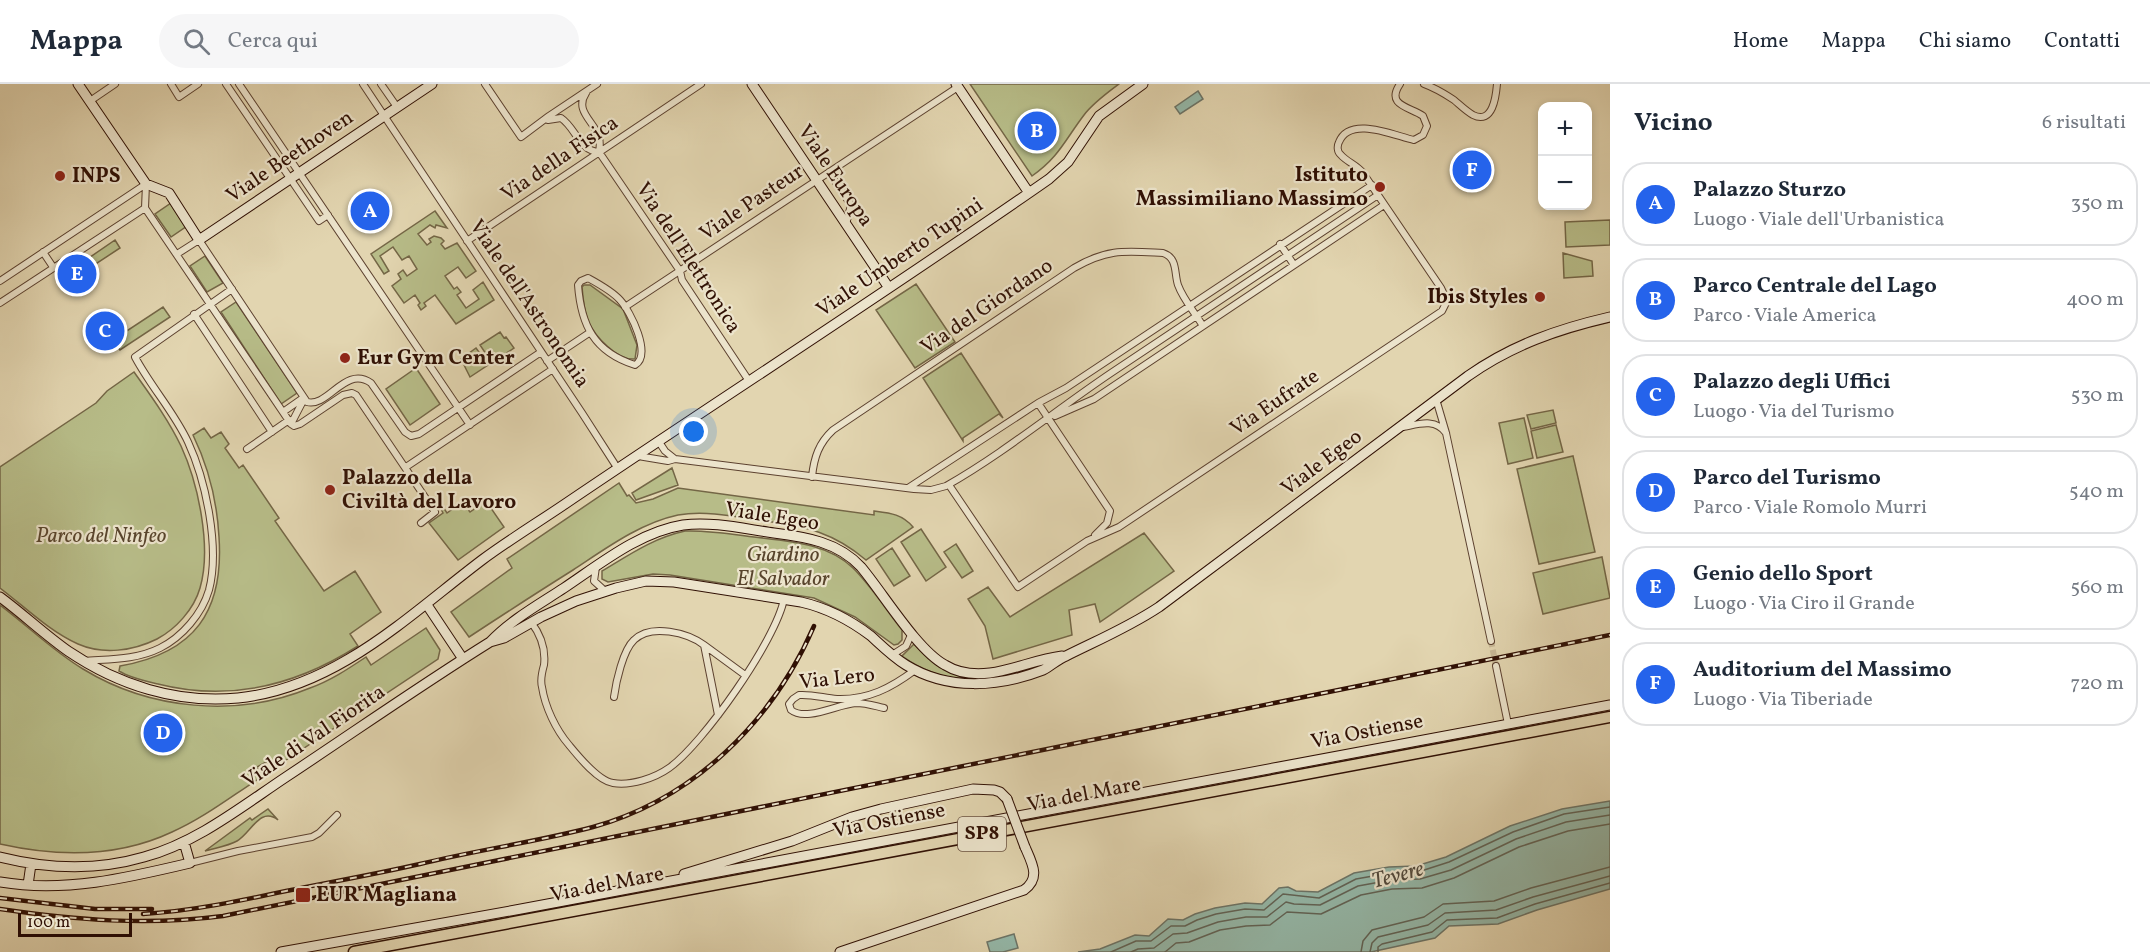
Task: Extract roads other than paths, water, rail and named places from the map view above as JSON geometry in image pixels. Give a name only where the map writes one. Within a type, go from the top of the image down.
[{"type":"main road","points":[[78,84],[146,184],[169,193],[199,240]]},
{"type":"main road","name":"Viale Beethoven","points":[[199,240],[432,84]]},
{"type":"main road","name":"Viale Europa","points":[[752,84],[889,288]]},
{"type":"main road","name":"Viale Umberto Tupini","points":[[0,597],[83,661],[119,680],[148,690],[185,697],[224,699],[255,696],[296,685],[331,670],[427,605],[483,559],[1029,193],[1065,164],[1099,116],[1143,84]]},
{"type":"main road","points":[[957,85],[1029,193]]},
{"type":"main road","name":"Viale Egeo","points":[[490,642],[504,638],[559,608],[605,591],[638,582],[659,581],[816,606],[846,619],[915,670],[942,680],[979,684],[1007,680],[1042,670],[1064,656],[1107,638],[1159,607],[1476,369],[1520,345],[1558,330],[1610,317]]},
{"type":"main road","name":"Viale Egeo","points":[[464,659],[490,642],[510,624],[596,567],[642,539],[682,525],[725,526],[809,539],[833,546],[854,560],[912,633],[939,662],[953,669],[991,673],[1041,659],[1064,656]]},
{"type":"main road","points":[[427,605],[464,659]]},
{"type":"main road","name":"Viale di Val Fiorita","points":[[0,857],[31,864],[71,867],[107,865],[144,857],[184,842],[464,659]]},
{"type":"main road","name":"Via Ostiense","points":[[281,952],[1610,705]]},
{"type":"main road","name":"Via del Mare","points":[[354,952],[1610,717]]},
{"type":"main road","points":[[668,881],[810,835],[852,817],[881,809],[974,789],[1000,792],[1006,799],[1025,847],[1035,876],[1032,883],[1020,892],[840,952]]},
{"type":"main road","points":[[0,882],[28,885],[99,883],[190,863],[184,842]]},
{"type":"main road","points":[[28,885],[31,864]]},
{"type":"street","points":[[90,101],[115,84]]},
{"type":"street","points":[[171,84],[179,97],[198,84]]},
{"type":"street","points":[[226,84],[294,176],[328,215],[470,424]]},
{"type":"street","points":[[239,84],[320,221],[328,215]]},
{"type":"street","name":"Viale dell'Astronomia","points":[[363,84],[548,361],[615,471]]},
{"type":"street","points":[[381,84],[397,107]]},
{"type":"street","points":[[485,84],[521,137],[597,84]]},
{"type":"street","name":"Via della Fisica","points":[[467,241],[701,84]]},
{"type":"street","points":[[1048,418],[1086,404],[1384,205],[1357,166],[1341,155],[1338,143],[1346,133],[1355,130],[1385,131],[1414,140],[1423,135],[1427,126],[1423,116],[1402,106],[1396,100],[1395,94],[1400,84]]},
{"type":"street","points":[[1425,84],[1480,117],[1494,107],[1497,84]]},
{"type":"street","name":"Viale Pasteur","points":[[625,308],[957,85]]},
{"type":"street","points":[[542,123],[553,118],[561,118],[567,122],[587,149],[599,152],[598,133],[582,108],[582,100],[588,90]]},
{"type":"street","name":"Via dell'Elettronica","points":[[599,152],[680,271],[682,280],[749,381]]},
{"type":"street","points":[[829,172],[851,205],[846,224]]},
{"type":"street","points":[[146,184],[144,208],[290,422],[294,426],[300,424],[344,395],[354,393],[435,512],[421,522]]},
{"type":"street","points":[[0,281],[146,184]]},
{"type":"street","points":[[908,488],[1038,403],[1066,388],[1372,185]]},
{"type":"street","points":[[638,456],[908,488],[931,490],[949,484],[1287,254],[1378,195]]},
{"type":"street","name":"Via Eufrate","points":[[1087,541],[1119,526],[1436,315],[1447,304],[1444,292],[1384,205]]},
{"type":"street","points":[[0,303],[144,208]]},
{"type":"street","points":[[1330,212],[1343,232]]},
{"type":"street","points":[[177,254],[199,240],[309,403],[313,403],[348,381],[364,379],[375,388],[405,432],[411,436],[416,436],[542,352]]},
{"type":"street","points":[[1280,244],[1294,265]]},
{"type":"street","name":"Via del Giordano","points":[[812,477],[817,452],[832,431],[1094,257],[1118,251],[1167,254],[1173,260],[1178,285],[1189,305]]},
{"type":"street","points":[[43,252],[53,267]]},
{"type":"street","points":[[1232,277],[1245,297]]},
{"type":"street","points":[[588,278],[619,299],[634,323],[642,358],[634,365],[627,363],[606,349],[589,333],[578,285],[588,278]]},
{"type":"street","points":[[83,661],[132,657],[154,651],[167,644],[183,631],[199,610],[208,593],[211,577],[209,518],[199,468],[182,429],[135,358],[136,355],[232,289]]},
{"type":"street","points":[[1189,305],[1203,326]]},
{"type":"street","points":[[194,315],[272,432]]},
{"type":"street","points":[[548,361],[589,333]]},
{"type":"street","points":[[1142,337],[1155,357]]},
{"type":"street","points":[[1104,363],[1118,383]]},
{"type":"street","points":[[406,467],[553,369]]},
{"type":"street","points":[[283,412],[304,398]]},
{"type":"street","points":[[247,449],[290,422],[304,398]]},
{"type":"street","points":[[1436,399],[1446,433],[1491,641]]},
{"type":"street","points":[[949,484],[1018,586],[1087,541],[1107,523],[1110,511],[1038,403]]},
{"type":"street","points":[[1399,427],[1433,423],[1446,433]]},
{"type":"street","points":[[659,442],[675,459]]},
{"type":"street","points":[[596,567],[594,581],[605,591]]},
{"type":"street","points":[[531,622],[543,644],[541,686],[560,733],[573,751],[605,781],[615,784],[651,777],[665,770],[683,756],[718,715],[746,675],[774,627],[784,600]]},
{"type":"street","points":[[614,697],[618,677],[629,647],[639,636],[652,632],[676,632],[692,637],[746,675]]},
{"type":"street","points":[[892,655],[906,646],[912,633]]},
{"type":"street","points":[[704,645],[718,715]]},
{"type":"street","points":[[1496,666],[1508,724]]},
{"type":"street","name":"Via Lero","points":[[884,708],[853,703],[801,715],[793,712],[789,706],[799,695],[844,699],[878,693],[915,670]]},
{"type":"street","points":[[190,863],[312,837],[337,815]]},
{"type":"water","points":[[1198,91],[1203,99],[1180,114],[1175,107]]},
{"type":"water","name":"Tevere","points":[[1610,801],[1610,889],[1498,924],[1449,926],[1435,938],[1371,952],[1078,952],[1100,949],[1135,935],[1149,936],[1168,919],[1183,920],[1215,908],[1245,903],[1262,904],[1279,888],[1288,887],[1296,891],[1318,892],[1354,873],[1389,867],[1416,866],[1446,857],[1510,826],[1562,809]]},
{"type":"water","points":[[1014,934],[1018,948],[1003,952],[990,952],[987,942]]},
{"type":"tunnel","points":[[1491,641],[1496,666]]},
{"type":"railway","points":[[143,914],[215,905],[387,871],[572,832],[630,814],[664,797],[696,776],[726,752],[753,724],[776,694],[797,661],[814,626]]},
{"type":"railway","points":[[0,909],[56,916],[139,921],[223,916],[1610,635]]},
{"type":"railway","points":[[0,898],[95,909],[152,909]]},
{"type":"place","name":"Parco Centrale del Lago","points":[[1037,131]]},
{"type":"place","name":"Auditorium del Massimo","points":[[1472,170]]},
{"type":"place","name":"INPS","points":[[60,176]]},
{"type":"place","name":"Istituto Massimiliano Massimo","points":[[1380,187]]},
{"type":"place","name":"Palazzo Sturzo","points":[[370,211]]},
{"type":"place","name":"Genio dello Sport","points":[[77,274]]},
{"type":"place","name":"Ibis Styles","points":[[1540,297]]},
{"type":"place","name":"Palazzo degli Uffici","points":[[105,331]]},
{"type":"place","name":"Eur Gym Center","points":[[345,358]]},
{"type":"place","name":"Palazzo della Civiltà del Lavoro","points":[[330,490]]},
{"type":"place","name":"Parco del Turismo","points":[[163,733]]},
{"type":"place","name":"EUR Magliana","points":[[303,895]]},
{"type":"park label","name":"Parco del Ninfeo","points":[[101,536]]},
{"type":"park label","name":"Giardino El Salvador","points":[[783,567]]}]
